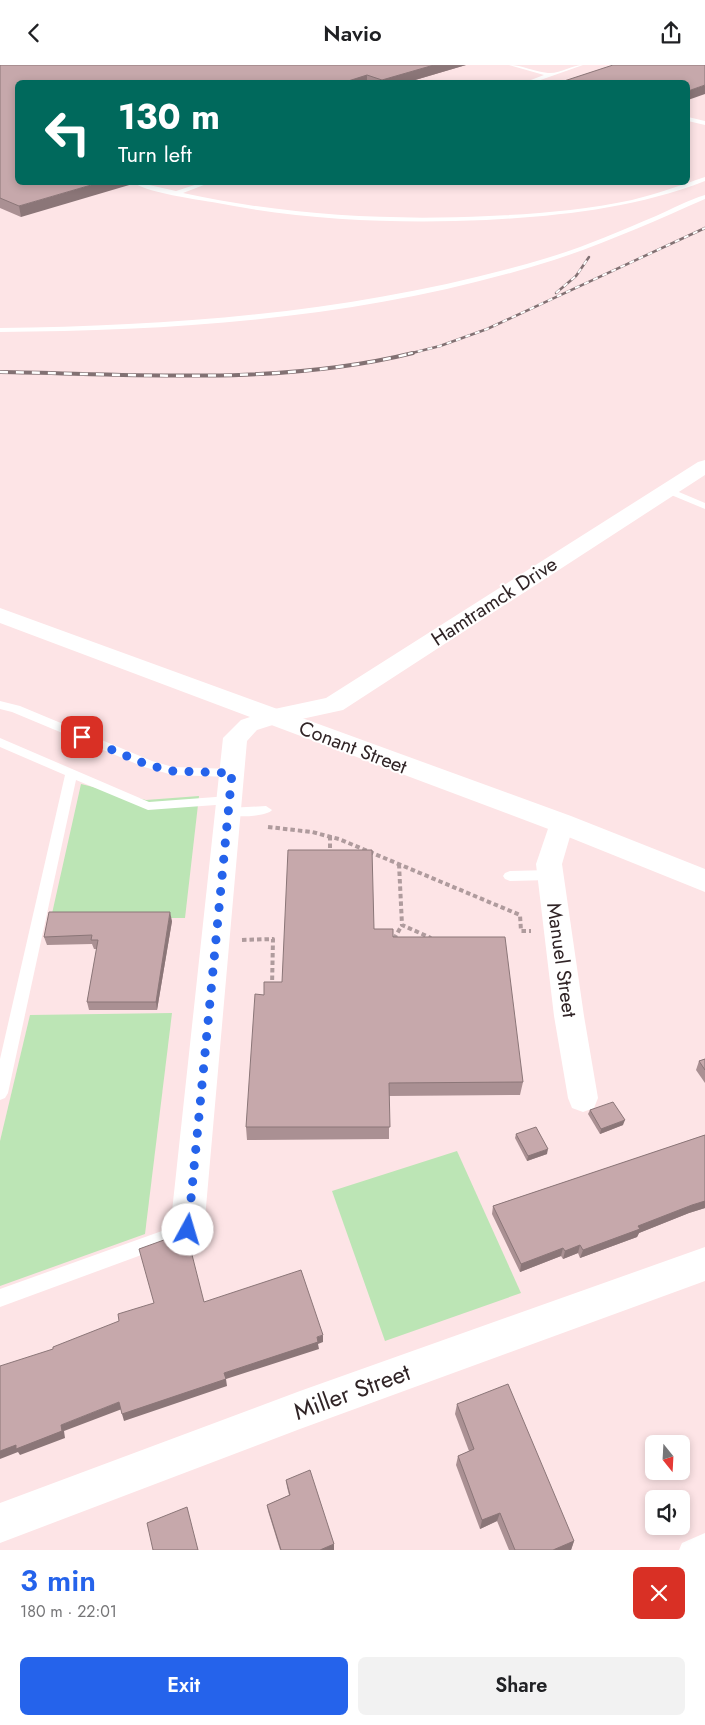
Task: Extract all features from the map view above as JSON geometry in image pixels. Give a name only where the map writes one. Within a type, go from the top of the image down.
[{"type":"main road","name":"Hamtramck Drive","points":[[274,717],[334,704],[703,468]]},
{"type":"main road","name":"Conant Street","points":[[0,615],[561,823],[705,881]]},
{"type":"street","points":[[188,1230],[235,738],[249,725],[274,717]]},
{"type":"street","name":"Manuel Street","points":[[561,823],[549,864],[569,1016],[583,1098]]},
{"type":"street","name":"Miller Street","points":[[0,1523],[300,1410],[705,1265]]},
{"type":"lane","points":[[511,65],[550,75]]},
{"type":"lane","points":[[534,80],[581,65]]},
{"type":"lane","points":[[690,119],[705,123]]},
{"type":"lane","points":[[690,184],[705,179]]},
{"type":"lane","points":[[139,185],[174,194],[280,212],[361,218],[445,220],[528,216],[604,207],[663,194],[688,185]]},
{"type":"lane","points":[[174,194],[200,185]]},
{"type":"lane","points":[[0,330],[96,329],[210,321],[294,312],[394,297],[469,281],[552,258],[610,238],[705,197]]},
{"type":"lane","points":[[667,490],[705,506]]},
{"type":"lane","points":[[0,705],[16,709],[148,765],[173,771],[266,810]]},
{"type":"lane","points":[[0,742],[148,806],[230,795]]},
{"type":"lane","points":[[0,1093],[71,773]]},
{"type":"lane","points":[[510,877],[550,875]]},
{"type":"lane","points":[[0,1298],[188,1230]]},
{"type":"lane","points":[[689,1550],[705,1543]]},
{"type":"path","points":[[262,827],[312,831],[330,836],[520,915],[521,931],[534,931]]},
{"type":"path","points":[[330,836],[330,854]]},
{"type":"path","points":[[392,942],[402,925],[399,865]]},
{"type":"path","points":[[402,925],[433,939]]},
{"type":"path","points":[[238,940],[273,939],[272,987]]},
{"type":"green space","points":[[81,784],[146,800],[199,796],[185,918],[51,918]]},
{"type":"green space","points":[[172,1013],[145,1234],[0,1286],[0,1141],[30,1015]]},
{"type":"green space","points":[[457,1151],[521,1293],[385,1341],[332,1191]]},
{"type":"building","points":[[0,65],[434,65],[382,80],[367,75],[351,80],[15,80],[15,185],[91,185],[19,206],[0,198]]},
{"type":"building","points":[[613,65],[705,65],[705,85],[690,90],[690,80],[567,80]]},
{"type":"building","points":[[288,850],[372,850],[374,929],[393,929],[393,937],[505,937],[523,1082],[389,1083],[390,1127],[246,1127],[255,994],[264,995],[264,982],[282,982]]},
{"type":"building","points":[[49,912],[170,912],[156,1002],[87,1002],[98,940],[91,940],[92,935],[44,937]]},
{"type":"building","points":[[705,1059],[705,1070],[699,1061]]},
{"type":"building","points":[[613,1102],[625,1120],[601,1129],[590,1110]]},
{"type":"building","points":[[536,1127],[548,1149],[528,1156],[516,1134]]},
{"type":"building","points":[[705,1135],[705,1201],[638,1226],[640,1229],[583,1250],[580,1245],[565,1251],[563,1248],[521,1264],[493,1206]]},
{"type":"building","points":[[175,1236],[188,1239],[204,1302],[301,1270],[323,1335],[317,1337],[318,1342],[224,1373],[226,1379],[122,1414],[119,1402],[61,1425],[62,1431],[16,1449],[16,1445],[0,1451],[0,1366],[53,1349],[53,1347],[119,1321],[118,1314],[154,1303],[139,1249]]},
{"type":"building","points":[[508,1384],[574,1541],[553,1550],[515,1550],[500,1513],[482,1520],[458,1456],[474,1449],[457,1404]]},
{"type":"building","points":[[310,1470],[334,1544],[320,1550],[281,1550],[267,1505],[290,1495],[286,1480]]},
{"type":"building","points":[[187,1507],[198,1550],[153,1550],[147,1523]]},
{"type":"railway","points":[[408,354],[440,346],[487,329],[705,228]]},
{"type":"railway","points":[[556,293],[576,276],[589,257]]},
{"type":"railway","points":[[408,354],[413,353]]},
{"type":"railway","points":[[0,372],[156,376],[260,374],[311,370],[408,354]]},
{"type":"route","points":[[82,737],[148,765],[173,771],[198,774],[232,773],[188,1230]]}]
